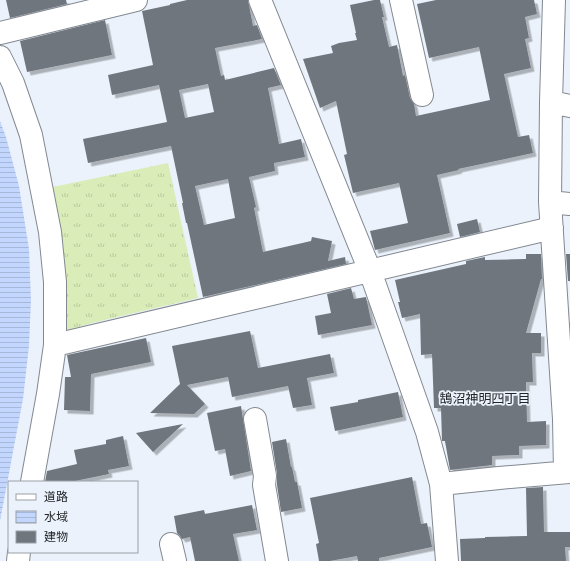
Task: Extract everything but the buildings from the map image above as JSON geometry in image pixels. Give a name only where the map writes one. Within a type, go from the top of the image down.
[{"type":"street","points":[[0,33],[136,0]]},
{"type":"street","points":[[260,0],[370,271],[428,432],[441,484],[447,561]]},
{"type":"street","points":[[401,0],[422,95]]},
{"type":"street","points":[[441,484],[568,472],[564,419],[564,336],[552,228],[560,203],[559,11]]},
{"type":"street","points":[[0,57],[13,83],[31,135],[50,232],[55,282],[55,345],[48,394],[32,481]]},
{"type":"street","points":[[55,345],[552,228]]},
{"type":"street","points":[[255,419],[265,476],[264,485],[277,561]]},
{"type":"green space","points":[[168,163],[198,298],[67,330],[66,281],[61,230],[53,187]]},
{"type":"water","points":[[0,121],[6,137],[19,186],[29,249],[31,300],[29,346],[23,399],[0,521]]},
{"type":"district","name":"鵠沼神明四丁目","points":[[485,398]]}]
